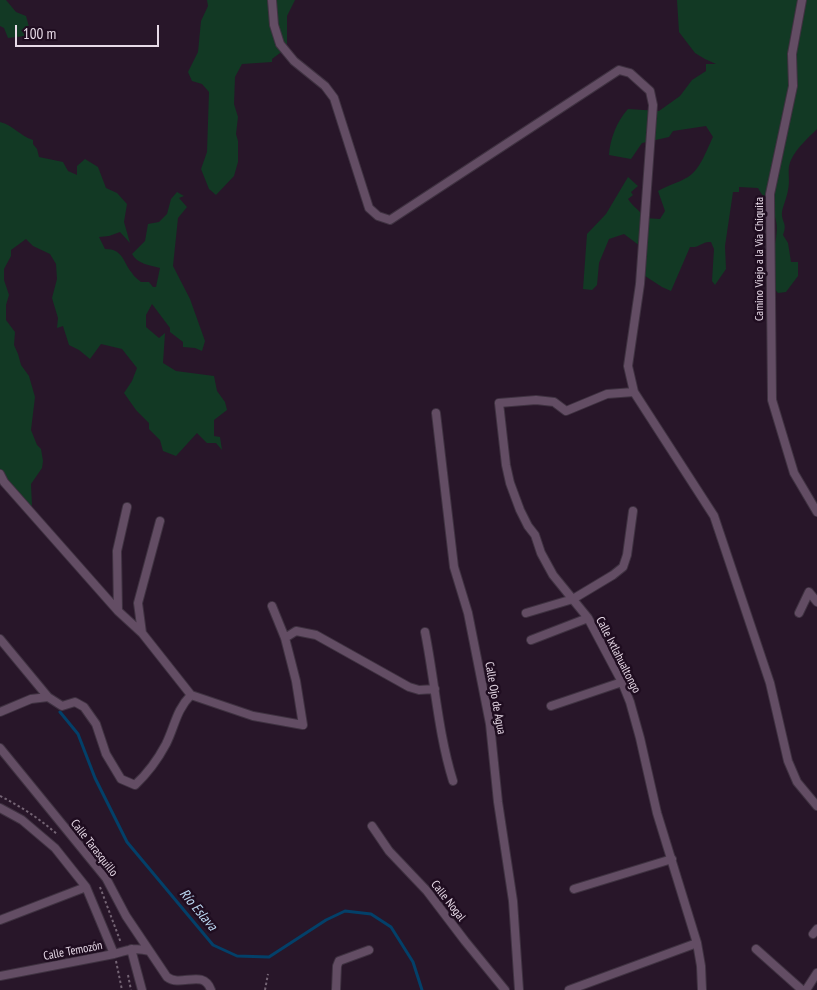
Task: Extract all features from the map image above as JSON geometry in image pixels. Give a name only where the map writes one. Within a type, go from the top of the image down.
[{"type":"street","points":[[272,0],[274,25],[280,44],[294,61],[325,86],[334,98],[369,208],[378,216],[390,220],[619,70],[630,73],[650,91],[654,105],[640,284],[628,366],[634,392],[714,516],[770,683],[788,761],[797,782],[817,806]]},
{"type":"street","name":"Camino Viejo a la Vía Chiquita","points":[[802,0],[792,54],[793,86],[770,194],[772,400],[794,473],[817,512]]},
{"type":"street","name":"Calle Ixtlahualtongo","points":[[634,392],[607,394],[566,411],[554,402],[536,400],[499,403],[506,465],[510,484],[520,510],[535,535],[540,553],[553,575],[588,618],[622,682],[635,720],[657,813],[697,943],[701,966],[702,990]]},
{"type":"street","name":"Calle Ojo de Agua","points":[[436,413],[454,567],[468,613],[490,724],[498,802],[513,901],[519,990]]},
{"type":"street","points":[[0,474],[4,482],[118,611],[142,633],[191,695],[253,716],[303,725],[296,681],[285,638],[272,606]]},
{"type":"street","points":[[118,611],[117,551],[127,507]]},
{"type":"street","points":[[526,613],[573,599],[623,567],[627,555],[633,512]]},
{"type":"street","points":[[142,633],[138,603],[160,520]]},
{"type":"street","points":[[800,612],[809,592],[817,602]]},
{"type":"street","points":[[531,640],[588,618]]},
{"type":"street","points":[[285,638],[296,631],[316,635],[409,687],[418,690],[436,689]]},
{"type":"street","points":[[425,632],[436,689],[438,712],[448,763],[454,781]]},
{"type":"street","points":[[0,639],[48,697],[62,706],[75,702],[84,707],[96,724],[106,754],[121,779],[135,785],[150,771],[166,743],[182,705],[191,695]]},
{"type":"street","points":[[551,706],[622,682]]},
{"type":"street","points":[[0,712],[32,699],[48,697]]},
{"type":"street","name":"Calle Tarasquillo","points":[[0,748],[106,878],[126,916],[170,980],[180,981],[196,978],[203,980],[211,990]]},
{"type":"street","points":[[0,808],[22,820],[55,848],[86,887],[114,954]]},
{"type":"street","name":"Calle Nogal","points":[[372,826],[389,851],[427,891],[464,941],[505,990]]},
{"type":"street","points":[[574,889],[672,860]]},
{"type":"street","points":[[0,920],[86,887]]},
{"type":"street","points":[[569,990],[697,943]]},
{"type":"street","name":"Calle Temozón","points":[[0,976],[131,949],[140,948],[150,952]]},
{"type":"street","points":[[131,949],[142,990]]},
{"type":"street","points":[[756,949],[804,990],[817,973]]},
{"type":"street","points":[[336,990],[336,966],[339,962],[369,950]]},
{"type":"path","points":[[114,954],[122,990]]},
{"type":"path","points":[[265,990],[268,974]]},
{"type":"green space","points":[[0,0],[6,0],[16,12],[26,16],[29,27],[25,36],[8,38],[4,28],[0,26]]},
{"type":"green space","points":[[207,0],[295,0],[287,16],[287,44],[284,50],[272,59],[272,62],[242,64],[235,77],[234,104],[238,117],[236,134],[238,162],[234,176],[216,195],[209,189],[201,169],[207,152],[209,92],[202,84],[192,81],[188,72],[198,52],[201,21],[208,6]]},
{"type":"green space","points":[[677,0],[817,0],[817,129],[797,151],[789,166],[789,187],[782,212],[785,225],[783,235],[788,243],[791,262],[798,262],[798,276],[786,292],[778,293],[773,287],[775,277],[772,258],[777,230],[773,211],[758,188],[739,187],[739,192],[733,192],[725,246],[726,269],[715,285],[712,281],[714,249],[711,242],[690,247],[671,291],[642,274],[640,246],[624,234],[609,239],[599,263],[597,285],[592,290],[583,289],[587,234],[606,214],[628,177],[638,186],[631,192],[633,195],[628,199],[630,202],[644,218],[660,219],[665,211],[658,191],[692,174],[703,159],[713,137],[706,126],[673,131],[669,137],[642,143],[631,159],[609,155],[615,130],[628,109],[659,111],[680,96],[692,80],[706,71],[706,64],[716,64],[695,53],[679,32]]},
{"type":"green space","points":[[0,122],[33,140],[39,157],[63,162],[68,171],[77,175],[77,166],[85,159],[98,167],[106,188],[117,193],[127,204],[124,222],[130,243],[120,232],[99,237],[105,249],[116,251],[120,254],[135,277],[141,282],[149,282],[153,287],[156,287],[160,268],[140,262],[132,254],[145,241],[148,224],[159,222],[167,214],[171,199],[177,192],[184,196],[179,198],[187,207],[178,218],[173,266],[190,299],[205,341],[202,351],[183,347],[183,342],[170,332],[170,328],[152,304],[146,315],[146,327],[159,338],[165,333],[163,363],[176,371],[214,376],[217,391],[225,402],[227,410],[214,420],[214,436],[220,437],[222,450],[216,443],[207,443],[197,433],[176,456],[163,451],[160,440],[149,429],[149,423],[136,410],[124,393],[132,381],[137,368],[122,349],[101,344],[90,359],[69,345],[63,326],[57,328],[58,318],[52,298],[57,279],[56,264],[50,254],[33,246],[26,239],[11,250],[11,256],[4,269],[4,280],[9,295],[6,305],[6,320],[15,332],[14,345],[21,365],[29,376],[35,397],[31,430],[37,445],[41,449],[43,461],[42,468],[31,484],[32,506],[20,498],[0,479]]},
{"type":"waterway","name":"Río Eslava","points":[[60,712],[78,734],[95,778],[127,842],[213,945],[237,956],[269,957],[326,920],[345,911],[371,914],[391,927],[413,962],[422,990]]}]
